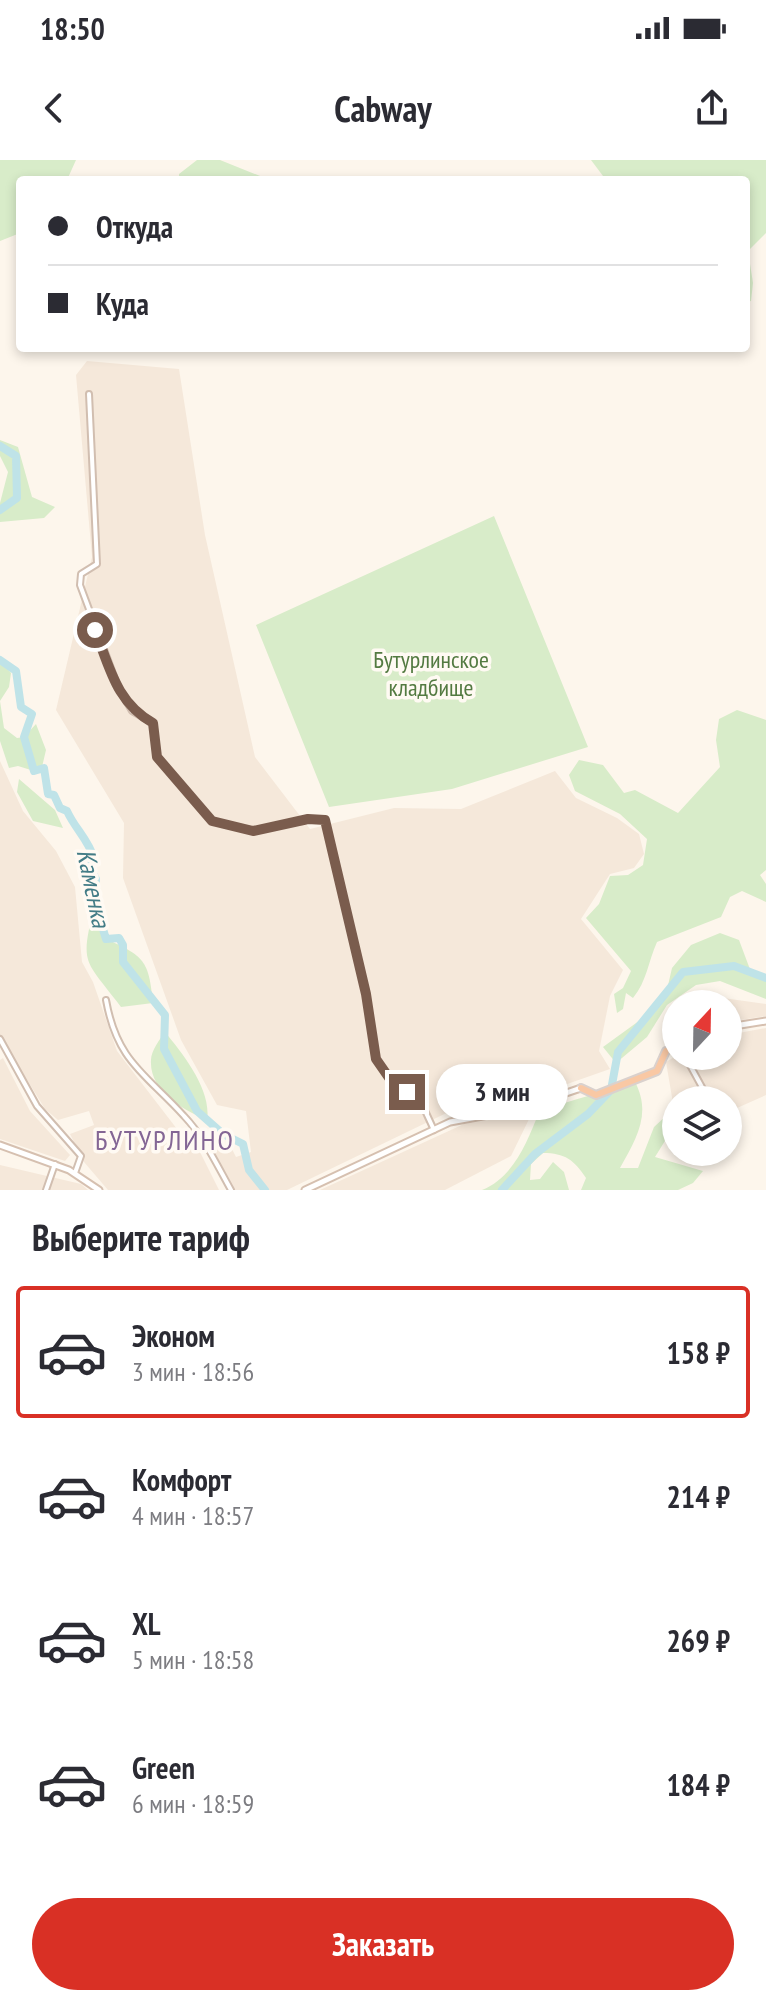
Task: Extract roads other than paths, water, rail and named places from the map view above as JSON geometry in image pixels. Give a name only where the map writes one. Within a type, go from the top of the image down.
[{"type":"highway","points":[[581,1088],[596,1095],[657,1071],[662,1060]]},
{"type":"main road","points":[[742,1025],[766,1021]]},
{"type":"main road","points":[[305,1190],[459,1120],[530,1106],[581,1088]]},
{"type":"main road","points":[[0,1145],[75,1173],[99,1190]]},
{"type":"street","points":[[89,394],[97,564],[81,574],[80,585],[118,687],[132,711],[153,723],[157,757],[212,821],[253,831],[308,819],[325,820],[366,994],[376,1059],[392,1082],[421,1102],[434,1130]]},
{"type":"street","points":[[106,1000],[122,1052],[155,1090],[185,1116],[231,1190]]},
{"type":"street","points":[[0,1039],[2,1051],[37,1106],[49,1115],[81,1156],[75,1173]]},
{"type":"street","points":[[46,1190],[55,1164]]},
{"type":"waterway","name":"Каменка","points":[[0,446],[16,456],[17,498],[0,510]]},
{"type":"waterway","name":"Каменка","points":[[0,660],[16,671],[21,707],[32,714],[24,737],[34,771],[44,768],[48,794],[54,795],[60,808],[67,811],[92,852],[94,859],[88,865],[96,879],[95,903],[106,939],[119,938],[123,945],[123,962],[165,1015],[164,1049],[197,1111],[223,1134],[243,1144],[249,1170],[265,1190]]},
{"type":"waterway","points":[[502,1190],[535,1154],[588,1114],[611,1090],[618,1052],[683,972],[734,966],[766,978]]},
{"type":"district","name":"БУТУРЛИНО","points":[[165,1139]]},
{"type":"park label","name":"Бутурлинское кладбище","points":[[431,673]]}]
